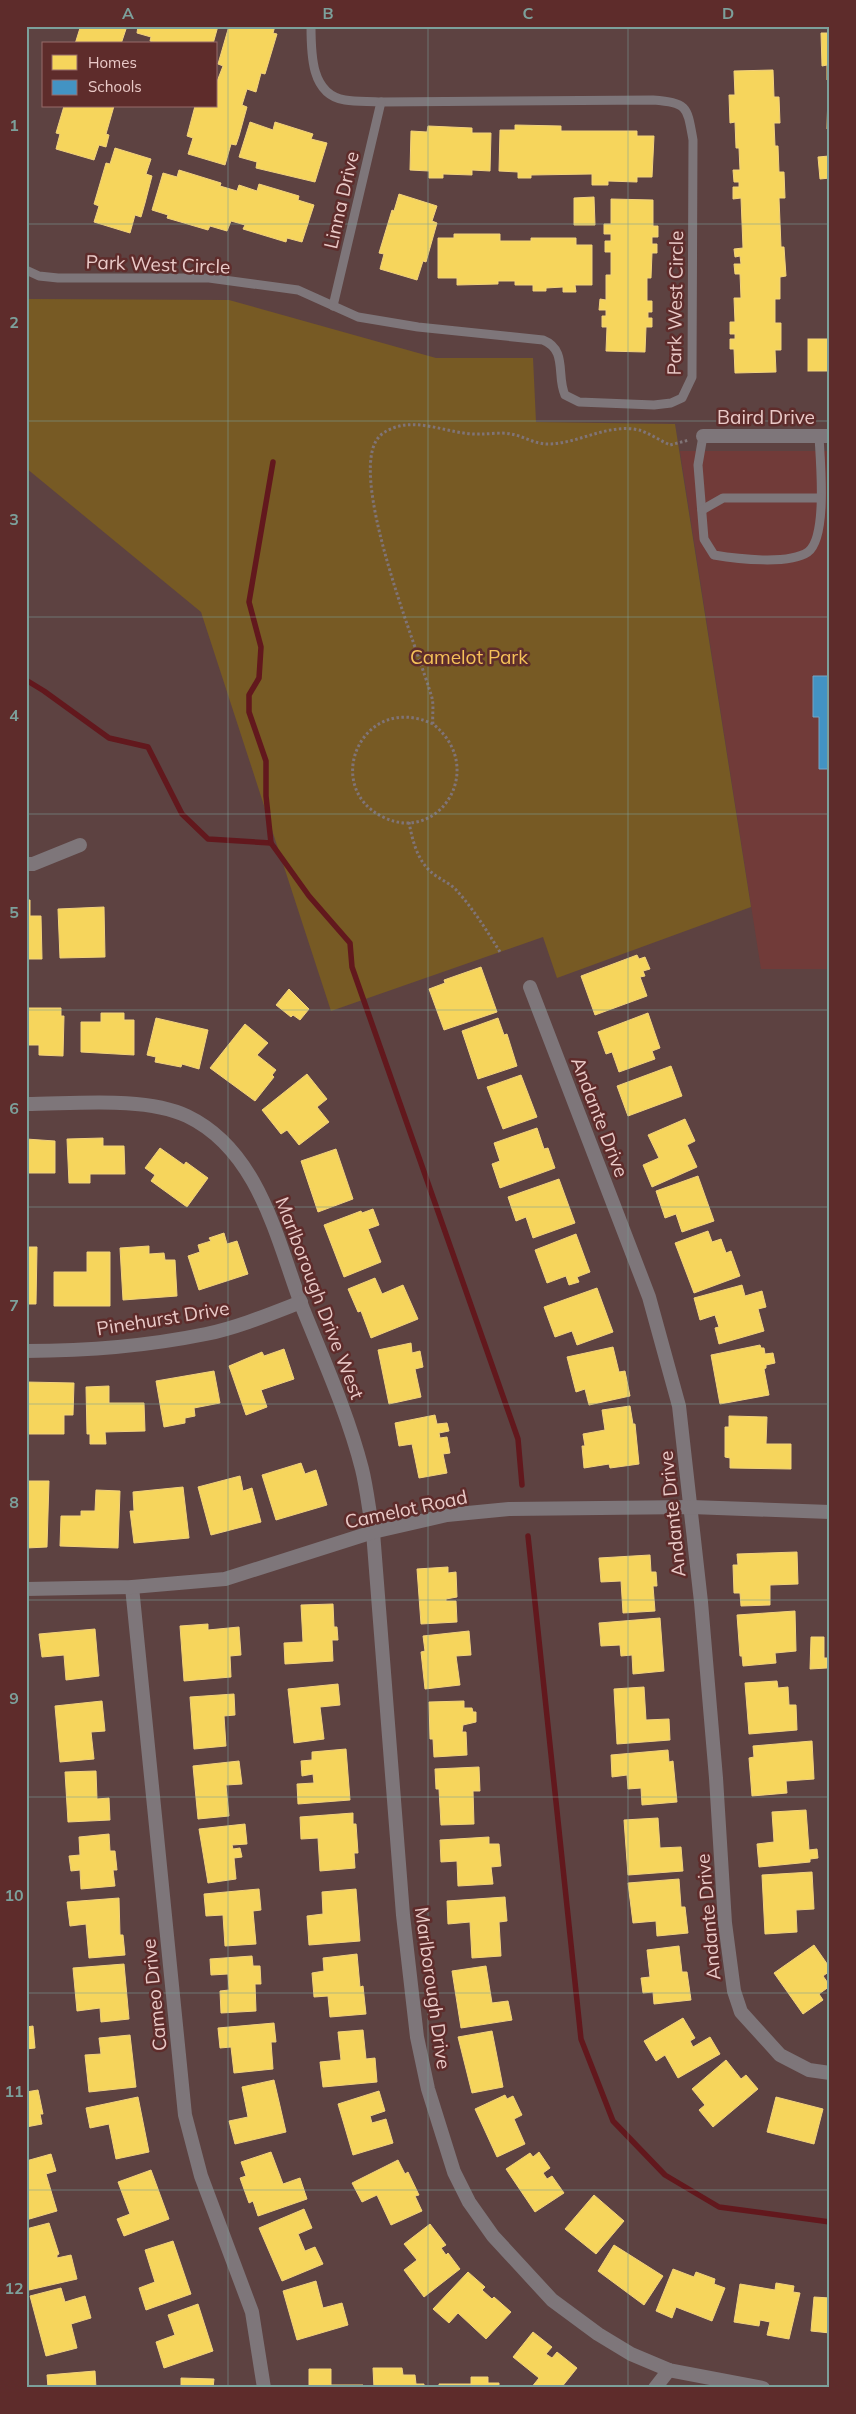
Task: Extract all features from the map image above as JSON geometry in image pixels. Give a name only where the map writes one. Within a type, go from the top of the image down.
[{"type":"street","name":"Baird Drive","points":[[703,436],[824,436]]},
{"type":"street","points":[[26,864],[33,864],[80,844]]},
{"type":"street","name":"Andante Drive","points":[[530,987],[649,1297],[679,1406],[691,1507],[716,1768],[725,1923],[734,1991],[741,2012],[780,2055],[809,2070],[830,2073]]},
{"type":"street","name":"Marlborough Drive West","points":[[26,1104],[137,1104],[167,1110],[187,1116],[207,1128],[225,1143],[238,1159],[260,1194],[275,1226],[301,1302],[354,1442],[362,1470],[373,1532]]},
{"type":"street","name":"Pinehurst Drive","points":[[26,1350],[128,1346],[207,1334],[247,1323],[301,1302]]},
{"type":"street","name":"Camelot Road","points":[[26,1589],[132,1587],[225,1579],[373,1532],[447,1515],[509,1509],[691,1507],[830,1512]]},
{"type":"street","name":"Marlborough Drive","points":[[373,1532],[403,1915],[417,2037],[428,2088],[454,2172],[469,2202],[493,2236],[552,2300],[598,2334],[631,2354],[669,2370],[763,2388]]},
{"type":"street","name":"Cameo Drive","points":[[132,1587],[185,2115],[201,2176],[252,2312],[264,2388]]},
{"type":"street","points":[[655,2388],[669,2370]]},
{"type":"lane","name":"Park West Circle","points":[[26,270],[39,276],[58,278],[209,278],[298,290],[358,317],[543,340],[551,343],[560,357],[561,387],[565,395],[579,402],[654,405],[671,403],[682,398],[692,377],[693,140],[689,118],[683,106],[675,102],[653,100],[381,102],[343,100],[325,91],[318,82],[311,44],[311,26]]},
{"type":"lane","name":"Linna Drive","points":[[333,306],[381,102]]},
{"type":"lane","points":[[703,436],[698,465],[704,539],[714,555],[766,559],[796,558],[810,551],[817,538],[820,471],[824,436]]},
{"type":"lane","points":[[820,471],[830,471]]},
{"type":"lane","points":[[702,510],[723,498],[820,498]]},
{"type":"path","points":[[433,724],[433,701],[420,658],[396,595],[375,512],[371,485],[371,457],[374,443],[382,434],[398,427],[425,424],[470,435],[509,433],[545,444],[565,443],[602,431],[640,430],[670,446],[703,436]]},
{"type":"path","points":[[410,716],[433,724],[443,732],[454,749],[458,769],[457,782],[452,795],[439,810],[422,820],[409,822],[384,818],[365,803],[354,781],[354,756],[366,734],[385,720],[410,716]]},
{"type":"path","points":[[409,822],[412,838],[429,871],[456,890],[484,926],[500,952]]},
{"type":"shaded area","points":[[680,451],[830,451],[830,969],[761,969]]},
{"type":"green space","name":"Camelot Park","points":[[26,299],[229,300],[436,358],[533,358],[536,422],[675,424],[751,907],[557,978],[543,937],[331,1011],[201,612],[26,468]]},
{"type":"building: Homes","points":[[77,26],[127,26],[122,42],[76,42],[80,28]]},
{"type":"building: Homes","points":[[138,26],[218,26],[214,42],[153,42],[150,41],[151,37],[137,33]]},
{"type":"building: Homes","points":[[229,26],[275,26],[273,33],[277,34],[265,74],[261,73],[256,92],[247,89],[242,105],[247,107],[239,136],[236,145],[231,144],[225,165],[188,154],[193,138],[187,136],[194,108],[218,108],[218,79],[223,66],[218,64]]},
{"type":"building: Homes","points":[[821,33],[830,33],[830,80],[827,80],[827,65],[822,66]]},
{"type":"building: Homes","points":[[773,70],[774,97],[779,97],[780,123],[774,123],[775,146],[778,146],[779,172],[784,172],[785,198],[779,198],[781,247],[784,247],[786,276],[780,277],[780,299],[775,299],[775,323],[781,323],[781,350],[775,350],[776,372],[735,373],[734,349],[730,349],[730,339],[735,339],[735,334],[730,334],[730,322],[735,322],[734,298],[741,298],[740,274],[735,274],[734,264],[741,264],[740,256],[735,257],[734,249],[743,248],[741,198],[733,199],[733,187],[739,187],[739,182],[734,182],[733,170],[740,170],[739,148],[736,148],[735,122],[730,123],[729,95],[735,95],[734,71]]},
{"type":"building: Homes","points":[[828,92],[830,92],[830,129],[827,129]]},
{"type":"building: Homes","points":[[63,108],[113,108],[106,134],[109,135],[106,147],[99,145],[94,160],[56,149],[60,134],[56,133]]},
{"type":"building: Homes","points":[[250,122],[273,130],[275,122],[313,134],[311,139],[327,143],[315,182],[256,168],[257,162],[239,157]]},
{"type":"building: Homes","points":[[515,125],[561,126],[561,131],[637,131],[637,136],[654,136],[652,177],[637,177],[637,182],[608,181],[608,185],[592,185],[592,174],[531,175],[531,178],[518,178],[518,172],[499,171],[500,130],[515,130]]},
{"type":"building: Homes","points":[[428,126],[472,128],[472,133],[491,133],[490,171],[472,170],[472,175],[443,174],[443,178],[429,178],[429,171],[410,170],[411,131],[427,132]]},
{"type":"building: Homes","points":[[828,143],[830,143],[830,178],[820,179],[818,157],[829,156]]},
{"type":"building: Homes","points":[[115,148],[151,159],[146,174],[152,176],[145,203],[141,217],[135,215],[130,233],[94,222],[99,206],[94,204],[106,163],[110,164]]},
{"type":"building: Homes","points":[[179,170],[221,183],[220,186],[237,191],[239,185],[257,191],[259,184],[299,196],[298,200],[314,205],[302,242],[287,238],[286,242],[243,229],[245,225],[231,221],[227,231],[210,226],[208,230],[167,218],[168,215],[152,210],[163,173],[177,177]]},
{"type":"building: Homes","points":[[399,194],[437,206],[432,221],[437,223],[426,262],[423,261],[417,280],[380,269],[384,254],[379,253]]},
{"type":"building: Homes","points":[[594,197],[595,225],[574,225],[574,198]]},
{"type":"building: Homes","points":[[611,199],[653,200],[653,226],[658,226],[658,237],[652,237],[652,244],[657,244],[657,253],[652,253],[651,278],[647,278],[647,301],[652,301],[652,312],[648,312],[648,318],[652,318],[652,327],[646,327],[645,352],[606,351],[607,327],[602,327],[602,316],[606,316],[606,310],[599,310],[600,299],[606,300],[606,275],[611,275],[611,252],[605,252],[605,241],[611,241],[611,234],[604,234],[604,224],[611,224]]},
{"type":"building: Homes","points":[[454,234],[500,234],[500,241],[531,241],[531,238],[576,238],[576,245],[592,245],[592,285],[575,285],[576,292],[563,292],[563,287],[546,288],[546,291],[533,291],[533,285],[515,285],[515,281],[498,281],[498,284],[457,285],[457,278],[438,278],[438,238],[454,238]]},
{"type":"building: Homes","points":[[808,339],[830,339],[830,371],[808,371]]},
{"type":"building: Homes","points":[[26,768],[28,768],[28,822],[26,822]]},
{"type":"building: Homes","points":[[26,900],[30,900],[30,916],[41,916],[42,959],[26,959]]},
{"type":"building: Homes","points":[[104,907],[105,957],[60,958],[58,909]]},
{"type":"building: Homes","points":[[637,955],[639,959],[645,957],[650,969],[643,971],[645,976],[640,977],[647,996],[595,1015],[581,976]]},
{"type":"building: Homes","points":[[481,967],[497,1012],[444,1030],[429,989],[445,983],[444,980]]},
{"type":"building: Homes","points":[[289,989],[309,1009],[300,1020],[293,1015],[291,1017],[276,1005]]},
{"type":"building: Homes","points":[[26,1008],[61,1008],[61,1016],[64,1016],[63,1056],[39,1055],[39,1045],[26,1045]]},
{"type":"building: Homes","points":[[101,1013],[124,1013],[124,1020],[134,1020],[134,1055],[81,1052],[81,1022],[101,1022]]},
{"type":"building: Homes","points":[[648,1013],[660,1048],[652,1051],[655,1059],[619,1072],[612,1052],[606,1054],[598,1032]]},
{"type":"building: Homes","points":[[156,1018],[208,1030],[199,1069],[182,1064],[181,1067],[155,1062],[156,1057],[147,1055]]},
{"type":"building: Homes","points":[[498,1018],[504,1035],[507,1034],[517,1066],[478,1079],[462,1031]]},
{"type":"building: Homes","points":[[245,1024],[268,1043],[257,1055],[276,1070],[272,1075],[274,1077],[255,1101],[210,1068]]},
{"type":"building: Homes","points":[[671,1066],[682,1096],[628,1116],[617,1086]]},
{"type":"building: Homes","points":[[307,1074],[327,1099],[317,1107],[329,1122],[299,1145],[287,1130],[281,1134],[262,1110]]},
{"type":"building: Homes","points":[[521,1075],[537,1117],[503,1129],[487,1087]]},
{"type":"building: Homes","points":[[685,1119],[695,1141],[687,1145],[697,1167],[652,1187],[643,1165],[659,1158],[648,1135]]},
{"type":"building: Homes","points":[[537,1128],[544,1149],[548,1148],[555,1168],[500,1188],[492,1164],[500,1161],[494,1143]]},
{"type":"building: Homes","points":[[103,1138],[103,1146],[124,1146],[125,1174],[90,1174],[90,1183],[69,1183],[67,1139]]},
{"type":"building: Homes","points":[[26,1139],[55,1141],[55,1173],[28,1173],[26,1181]]},
{"type":"building: Homes","points":[[160,1148],[184,1165],[186,1162],[208,1178],[187,1207],[151,1181],[155,1175],[145,1168]]},
{"type":"building: Homes","points":[[336,1149],[353,1199],[318,1212],[301,1161]]},
{"type":"building: Homes","points":[[698,1176],[714,1221],[682,1232],[676,1214],[665,1218],[656,1191]]},
{"type":"building: Homes","points":[[559,1179],[575,1223],[533,1238],[526,1217],[516,1221],[508,1197]]},
{"type":"building: Homes","points":[[373,1209],[379,1225],[368,1229],[381,1262],[344,1277],[324,1225],[361,1211],[362,1213]]},
{"type":"building: Homes","points":[[708,1231],[712,1242],[721,1239],[726,1253],[731,1251],[740,1276],[694,1293],[675,1243]]},
{"type":"building: Homes","points":[[224,1233],[227,1244],[237,1241],[248,1274],[199,1290],[188,1256],[200,1252],[198,1245],[211,1241],[209,1238]]},
{"type":"building: Homes","points":[[576,1234],[590,1272],[577,1277],[579,1282],[569,1285],[566,1276],[547,1283],[535,1250]]},
{"type":"building: Homes","points":[[149,1246],[149,1254],[164,1253],[165,1260],[175,1260],[177,1296],[123,1300],[120,1248]]},
{"type":"building: Homes","points":[[26,1247],[37,1247],[36,1304],[26,1304]]},
{"type":"building: Homes","points":[[87,1252],[110,1252],[110,1306],[54,1306],[54,1272],[87,1272]]},
{"type":"building: Homes","points":[[375,1278],[382,1294],[403,1285],[418,1319],[371,1338],[361,1311],[358,1312],[348,1289]]},
{"type":"building: Homes","points":[[742,1285],[745,1296],[762,1291],[766,1307],[758,1309],[764,1331],[719,1344],[715,1328],[719,1327],[715,1315],[700,1320],[694,1298]]},
{"type":"building: Homes","points":[[597,1288],[613,1332],[577,1345],[572,1331],[555,1337],[544,1307]]},
{"type":"building: Homes","points":[[411,1343],[412,1353],[420,1351],[423,1367],[415,1369],[421,1397],[389,1404],[378,1350]]},
{"type":"building: Homes","points":[[760,1345],[761,1348],[764,1348],[765,1354],[773,1353],[775,1363],[766,1365],[764,1369],[769,1395],[720,1404],[711,1355]]},
{"type":"building: Homes","points":[[613,1347],[619,1372],[625,1371],[630,1396],[589,1405],[585,1389],[576,1392],[567,1357]]},
{"type":"building: Homes","points":[[284,1349],[294,1379],[261,1390],[267,1407],[246,1415],[229,1366],[262,1352],[264,1356]]},
{"type":"building: Homes","points":[[214,1371],[220,1403],[194,1408],[195,1416],[185,1418],[185,1423],[164,1427],[156,1381]]},
{"type":"building: Homes","points":[[26,1382],[74,1383],[73,1415],[64,1415],[64,1434],[26,1434]]},
{"type":"building: Homes","points":[[109,1386],[109,1403],[144,1403],[145,1431],[105,1432],[106,1444],[90,1444],[90,1434],[87,1434],[86,1387]]},
{"type":"building: Homes","points":[[630,1406],[633,1424],[635,1424],[639,1464],[610,1468],[609,1464],[584,1468],[582,1446],[585,1446],[583,1434],[605,1430],[602,1410]]},
{"type":"building: Homes","points":[[435,1415],[437,1424],[447,1423],[449,1431],[439,1433],[440,1438],[447,1437],[450,1453],[443,1454],[447,1473],[419,1478],[412,1444],[399,1446],[395,1423]]},
{"type":"building: Homes","points":[[729,1416],[767,1417],[766,1444],[791,1444],[791,1469],[730,1468],[730,1458],[725,1457],[725,1427],[729,1427]]},
{"type":"building: Homes","points":[[301,1463],[305,1474],[316,1470],[327,1505],[276,1520],[262,1475]]},
{"type":"building: Homes","points":[[240,1476],[243,1491],[252,1488],[261,1522],[211,1535],[198,1487]]},
{"type":"building: Homes","points":[[27,1481],[49,1481],[47,1547],[26,1548]]},
{"type":"building: Homes","points":[[183,1487],[189,1538],[134,1543],[130,1511],[134,1511],[133,1492]]},
{"type":"building: Homes","points":[[96,1490],[120,1491],[118,1548],[60,1546],[61,1516],[81,1516],[81,1511],[95,1511]]},
{"type":"building: Homes","points":[[797,1552],[798,1584],[770,1585],[770,1605],[741,1606],[740,1593],[734,1593],[733,1565],[738,1565],[737,1554]]},
{"type":"building: Homes","points":[[650,1555],[651,1572],[656,1572],[657,1586],[653,1586],[655,1611],[623,1613],[621,1581],[601,1582],[599,1558]]},
{"type":"building: Homes","points":[[448,1567],[448,1573],[456,1572],[457,1597],[446,1599],[446,1601],[456,1601],[457,1622],[421,1624],[417,1569]]},
{"type":"building: Homes","points":[[333,1604],[334,1627],[337,1627],[338,1640],[332,1640],[333,1661],[285,1664],[284,1643],[303,1642],[301,1605]]},
{"type":"building: Homes","points":[[795,1611],[796,1651],[775,1653],[776,1663],[743,1666],[742,1656],[740,1656],[737,1615]]},
{"type":"building: Homes","points":[[660,1618],[664,1671],[633,1674],[632,1655],[621,1656],[620,1645],[601,1646],[599,1623]]},
{"type":"building: Homes","points":[[208,1624],[208,1630],[239,1627],[241,1655],[230,1656],[231,1677],[184,1681],[180,1626]]},
{"type":"building: Homes","points":[[95,1629],[99,1676],[66,1680],[64,1655],[42,1657],[39,1634]]},
{"type":"building: Homes","points":[[469,1631],[471,1655],[456,1656],[460,1685],[425,1689],[421,1652],[425,1651],[423,1636]]},
{"type":"building: Homes","points":[[811,1637],[824,1637],[824,1658],[827,1658],[827,1668],[810,1669]]},
{"type":"building: Homes","points":[[777,1681],[778,1688],[788,1687],[789,1705],[796,1705],[797,1730],[749,1734],[745,1683]]},
{"type":"building: Homes","points":[[338,1684],[340,1705],[320,1707],[324,1739],[294,1743],[288,1689]]},
{"type":"building: Homes","points":[[644,1687],[646,1720],[669,1719],[670,1740],[617,1744],[614,1689]]},
{"type":"building: Homes","points":[[234,1694],[235,1715],[224,1716],[226,1746],[194,1749],[190,1697]]},
{"type":"building: Homes","points":[[102,1701],[105,1731],[91,1732],[94,1759],[60,1762],[55,1706]]},
{"type":"building: Homes","points":[[464,1701],[464,1708],[472,1708],[473,1712],[476,1712],[476,1722],[463,1725],[462,1732],[466,1732],[467,1755],[434,1757],[433,1739],[430,1739],[429,1702]]},
{"type":"building: Homes","points":[[812,1741],[814,1779],[786,1781],[787,1793],[752,1796],[749,1758],[754,1757],[753,1746]]},
{"type":"building: Homes","points":[[346,1749],[350,1800],[298,1804],[297,1784],[314,1783],[313,1774],[302,1776],[301,1761],[312,1760],[312,1752]]},
{"type":"building: Homes","points":[[668,1750],[669,1762],[673,1761],[677,1802],[642,1805],[641,1788],[628,1789],[627,1775],[612,1777],[611,1755]]},
{"type":"building: Homes","points":[[239,1761],[242,1784],[226,1785],[229,1816],[198,1819],[193,1766]]},
{"type":"building: Homes","points":[[479,1767],[480,1791],[473,1791],[474,1824],[441,1825],[439,1789],[436,1789],[435,1769]]},
{"type":"building: Homes","points":[[96,1771],[97,1799],[109,1798],[110,1820],[68,1822],[65,1772]]},
{"type":"building: Homes","points":[[806,1810],[809,1850],[817,1849],[818,1858],[810,1859],[810,1862],[759,1867],[757,1844],[774,1842],[772,1812]]},
{"type":"building: Homes","points":[[353,1813],[353,1824],[356,1824],[358,1853],[354,1853],[355,1868],[320,1871],[318,1838],[301,1839],[300,1817]]},
{"type":"building: Homes","points":[[658,1818],[660,1848],[681,1847],[683,1871],[628,1875],[624,1820]]},
{"type":"building: Homes","points":[[245,1824],[247,1844],[232,1845],[233,1849],[240,1848],[242,1857],[234,1858],[236,1879],[208,1883],[199,1829]]},
{"type":"building: Homes","points":[[109,1834],[110,1851],[115,1851],[117,1870],[113,1870],[115,1886],[81,1889],[80,1870],[71,1871],[69,1856],[80,1855],[79,1837]]},
{"type":"building: Homes","points":[[489,1837],[489,1844],[499,1844],[501,1866],[491,1867],[493,1884],[458,1886],[457,1861],[441,1862],[440,1840]]},
{"type":"building: Homes","points":[[812,1872],[814,1909],[796,1910],[797,1932],[765,1934],[762,1875]]},
{"type":"building: Homes","points":[[679,1879],[681,1907],[685,1907],[688,1933],[657,1936],[656,1921],[633,1923],[628,1883]]},
{"type":"building: Homes","points":[[259,1889],[261,1910],[253,1911],[256,1944],[225,1946],[223,1915],[206,1916],[204,1894]]},
{"type":"building: Homes","points":[[356,1889],[360,1941],[309,1945],[307,1916],[323,1914],[322,1892]]},
{"type":"building: Homes","points":[[505,1897],[507,1921],[499,1922],[501,1956],[472,1958],[470,1922],[448,1924],[447,1901]]},
{"type":"building: Homes","points":[[119,1898],[120,1935],[123,1935],[125,1955],[89,1958],[86,1924],[70,1926],[67,1902]]},
{"type":"building: Homes","points":[[814,1945],[830,1968],[830,1971],[823,1976],[830,1986],[819,1994],[823,2000],[803,2014],[774,1973]]},
{"type":"building: Homes","points":[[679,1946],[682,1972],[687,1972],[691,2000],[654,2004],[653,1992],[643,1993],[641,1978],[650,1977],[647,1950]]},
{"type":"building: Homes","points":[[357,1954],[360,1987],[363,1986],[366,2014],[330,2017],[328,1996],[314,1997],[312,1973],[324,1971],[323,1958]]},
{"type":"building: Homes","points":[[252,1956],[253,1966],[260,1966],[261,1984],[255,1984],[256,2011],[221,2013],[220,1991],[229,1990],[228,1974],[211,1975],[210,1959]]},
{"type":"building: Homes","points":[[124,1964],[129,2019],[101,2022],[100,2008],[77,2011],[73,1968]]},
{"type":"building: Homes","points":[[486,1966],[492,2003],[508,2001],[512,2020],[461,2028],[452,1971]]},
{"type":"building: Homes","points":[[683,2018],[695,2038],[690,2041],[693,2047],[710,2037],[720,2054],[678,2078],[665,2055],[656,2061],[644,2041]]},
{"type":"building: Homes","points":[[274,2023],[276,2042],[271,2042],[273,2069],[234,2073],[231,2047],[220,2048],[218,2028]]},
{"type":"building: Homes","points":[[33,2026],[35,2048],[26,2049],[26,2027]]},
{"type":"building: Homes","points":[[363,2030],[366,2059],[375,2058],[377,2082],[323,2087],[320,2062],[341,2060],[338,2032]]},
{"type":"building: Homes","points":[[492,2031],[503,2087],[472,2093],[458,2037]]},
{"type":"building: Homes","points":[[130,2035],[136,2087],[89,2092],[85,2055],[101,2054],[99,2038]]},
{"type":"building: Homes","points":[[726,2060],[741,2079],[746,2075],[758,2089],[713,2127],[699,2110],[705,2105],[692,2089]]},
{"type":"building: Homes","points":[[274,2080],[286,2132],[235,2144],[229,2121],[248,2117],[242,2087]]},
{"type":"building: Homes","points":[[38,2090],[43,2114],[40,2114],[42,2124],[26,2127],[26,2092]]},
{"type":"building: Homes","points":[[379,2091],[385,2111],[370,2116],[372,2123],[386,2119],[393,2143],[353,2155],[338,2104]]},
{"type":"building: Homes","points":[[505,2095],[507,2099],[513,2096],[522,2115],[514,2119],[525,2144],[497,2157],[475,2109]]},
{"type":"building: Homes","points":[[138,2097],[149,2152],[116,2159],[109,2124],[90,2128],[86,2108]]},
{"type":"building: Homes","points":[[776,2097],[823,2109],[814,2144],[767,2132]]},
{"type":"building: Homes","points":[[271,2152],[283,2184],[300,2178],[307,2199],[258,2216],[253,2201],[249,2203],[240,2178],[246,2176],[241,2162]]},
{"type":"building: Homes","points":[[539,2152],[550,2168],[543,2173],[547,2179],[552,2176],[564,2193],[535,2212],[506,2169],[530,2153],[533,2157]]},
{"type":"building: Homes","points":[[51,2154],[56,2171],[46,2174],[57,2211],[26,2220],[26,2161]]},
{"type":"building: Homes","points":[[398,2160],[405,2174],[408,2172],[419,2195],[415,2196],[422,2211],[391,2225],[377,2195],[362,2202],[352,2183]]},
{"type":"building: Homes","points":[[151,2170],[169,2219],[124,2236],[117,2219],[130,2214],[118,2182]]},
{"type":"building: Homes","points":[[594,2195],[624,2221],[596,2254],[565,2229]]},
{"type":"building: Homes","points":[[304,2209],[312,2228],[298,2234],[305,2251],[315,2247],[323,2264],[282,2281],[259,2228]]},
{"type":"building: Homes","points":[[49,2223],[59,2254],[57,2258],[71,2255],[77,2279],[29,2290],[26,2278],[26,2268],[28,2267],[26,2229]]},
{"type":"building: Homes","points":[[430,2224],[446,2245],[441,2248],[446,2255],[448,2253],[460,2269],[424,2297],[404,2270],[417,2260],[404,2244]]},
{"type":"building: Homes","points":[[173,2241],[191,2294],[146,2310],[139,2288],[155,2282],[145,2250]]},
{"type":"building: Homes","points":[[614,2245],[663,2276],[644,2305],[598,2271]]},
{"type":"building: Homes","points":[[673,2269],[694,2277],[696,2272],[715,2279],[714,2284],[725,2288],[712,2321],[676,2307],[672,2318],[656,2311]]},
{"type":"building: Homes","points":[[468,2272],[485,2287],[482,2290],[492,2299],[494,2297],[511,2312],[486,2339],[458,2313],[449,2323],[433,2309]]},
{"type":"building: Homes","points":[[316,2281],[323,2308],[342,2303],[348,2325],[297,2340],[283,2291]]},
{"type":"building: Homes","points":[[776,2283],[794,2286],[793,2292],[800,2293],[789,2339],[767,2335],[770,2322],[760,2320],[759,2326],[734,2322],[740,2284],[775,2290]]},
{"type":"building: Homes","points":[[61,2288],[65,2302],[85,2296],[91,2318],[71,2324],[77,2348],[46,2356],[30,2296]]},
{"type":"building: Homes","points":[[814,2297],[830,2298],[830,2333],[811,2331]]},
{"type":"building: Homes","points":[[198,2304],[213,2351],[164,2368],[156,2342],[175,2335],[168,2315]]},
{"type":"building: Homes","points":[[533,2332],[552,2347],[546,2354],[552,2358],[557,2352],[577,2368],[561,2388],[531,2388],[539,2378],[513,2357]]},
{"type":"building: Homes","points":[[373,2368],[402,2368],[403,2375],[415,2375],[416,2384],[424,2384],[424,2388],[374,2388]]},
{"type":"building: Homes","points":[[309,2369],[331,2369],[331,2385],[363,2385],[363,2388],[309,2388]]},
{"type":"building: Homes","points":[[95,2371],[96,2388],[48,2388],[47,2375]]},
{"type":"building: Homes","points":[[471,2377],[488,2377],[488,2383],[499,2383],[499,2388],[439,2388],[439,2384],[471,2384]]},
{"type":"building: Homes","points":[[181,2378],[214,2379],[213,2388],[181,2388]]},
{"type":"building: Schools","points":[[813,676],[830,676],[830,769],[819,769],[819,717],[813,717]]},
{"type":"waterway","points":[[271,843],[266,796],[266,761],[249,712],[249,695],[259,678],[261,647],[249,602],[273,462]]},
{"type":"waterway","points":[[26,680],[109,738],[148,747],[182,814],[208,839],[271,843],[309,896],[350,943],[352,967],[518,1439],[522,1485]]},
{"type":"waterway","points":[[528,1536],[581,2039],[613,2121],[665,2175],[719,2207],[830,2222]]}]
